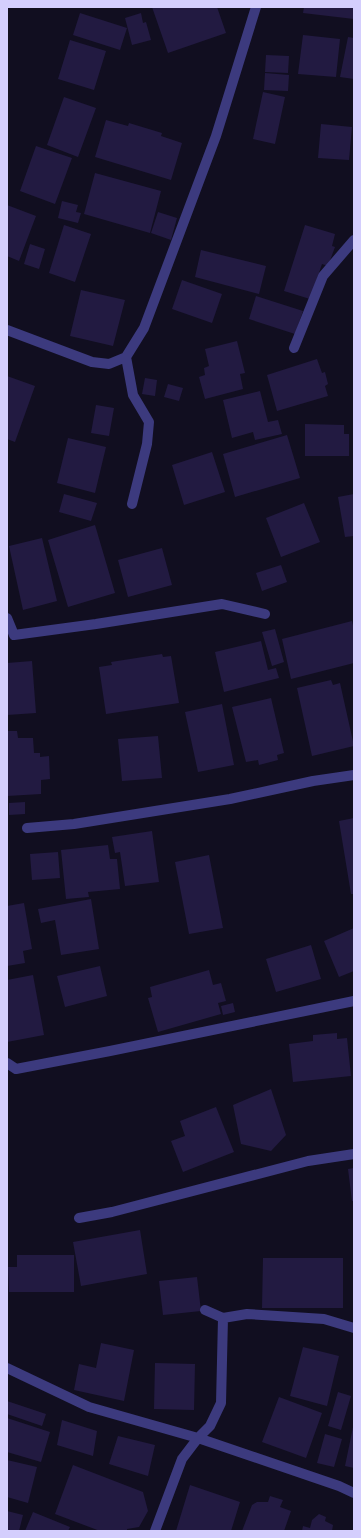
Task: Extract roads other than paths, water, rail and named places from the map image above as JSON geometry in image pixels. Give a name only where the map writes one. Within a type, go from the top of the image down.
[{"type":"street","points":[[7,330],[92,362],[109,364],[126,357],[144,328],[216,136],[256,7]]},
{"type":"street","points":[[294,348],[323,276],[354,240]]},
{"type":"street","points":[[126,357],[134,395],[149,422],[146,444],[132,504]]},
{"type":"street","points":[[7,618],[14,634],[96,624],[222,604],[265,614]]},
{"type":"street","points":[[27,828],[74,824],[230,799],[314,781],[354,776]]},
{"type":"street","points":[[7,1063],[16,1068],[110,1051],[354,1001]]},
{"type":"street","points":[[79,1218],[112,1212],[308,1161],[354,1154]]},
{"type":"street","points":[[205,1310],[223,1318],[247,1314],[324,1319],[354,1328]]},
{"type":"street","points":[[154,1531],[182,1459],[198,1438],[210,1426],[221,1403],[223,1318]]},
{"type":"street","points":[[7,1368],[89,1407],[198,1438],[354,1492]]}]
